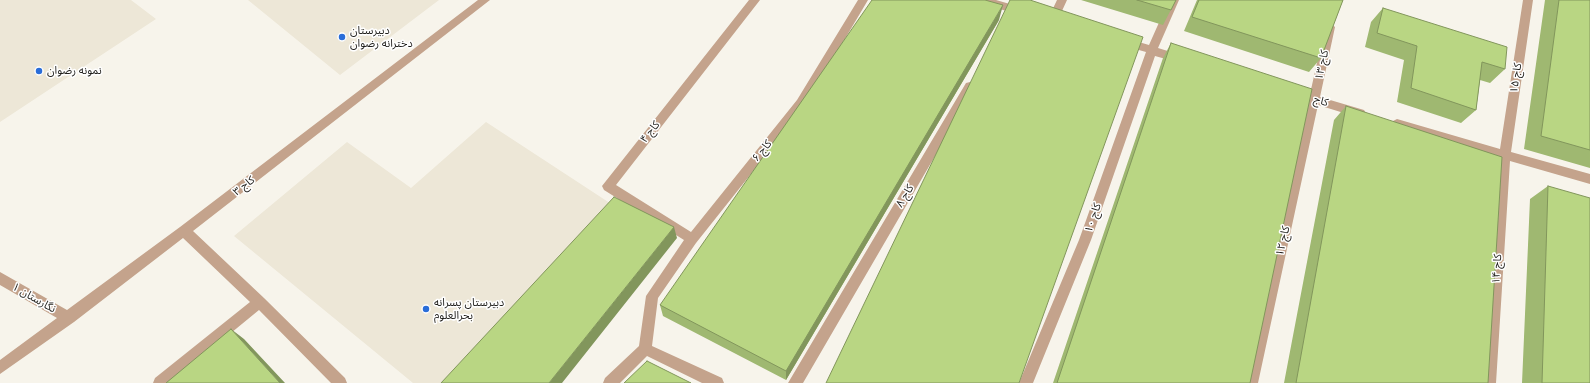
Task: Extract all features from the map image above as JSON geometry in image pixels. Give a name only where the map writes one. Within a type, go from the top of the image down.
[{"type":"street","name":"کاج ۳","points":[[0,368],[184,231],[485,0]]},
{"type":"street","name":"کاج ۴","points":[[692,239],[608,186],[755,0]]},
{"type":"street","name":"کاج ۶","points":[[646,348],[652,296],[692,239],[801,103],[863,0]]},
{"type":"street","points":[[984,0],[1066,25]]},
{"type":"street","points":[[1045,19],[1062,0]]},
{"type":"street","name":"کاج ۱۰","points":[[1026,383],[1085,240],[1152,50],[1174,0]]},
{"type":"street","name":"کاج ۱۵","points":[[1505,155],[1528,0]]},
{"type":"street","points":[[1008,23],[1016,10]]},
{"type":"street","name":"کاج ۱۳","points":[[1315,99],[1332,15]]},
{"type":"street","points":[[1116,40],[1189,61]]},
{"type":"street","name":"کاج ۸","points":[[795,383],[976,78]]},
{"type":"street","name":"کاج","points":[[1285,90],[1368,115]]},
{"type":"street","name":"کاج ۱۲","points":[[1251,383],[1315,99]]},
{"type":"street","points":[[1383,119],[1590,179]]},
{"type":"street","name":"کاج ۱۴","points":[[1489,383],[1505,155]]},
{"type":"street","points":[[184,231],[259,302],[340,383]]},
{"type":"street","name":"نگارستان ۱","points":[[0,278],[68,318]]},
{"type":"street","points":[[160,383],[259,302]]},
{"type":"street","points":[[610,383],[646,348],[717,383]]},
{"type":"shaded area","name":"نمونه رضوان","points":[[0,0],[131,0],[156,19],[0,122]]},
{"type":"shaded area","name":"دبیرستان دخترانه رضوان","points":[[248,0],[439,0],[340,75]]},
{"type":"shaded area","name":"دبیرستان پسرانه بحرالعلوم","points":[[486,122],[622,211],[457,383],[413,383],[234,236],[347,142],[411,188]]},
{"type":"building","points":[[872,0],[985,0],[1003,5],[786,371],[660,305]]},
{"type":"building","points":[[1010,0],[1030,0],[1143,37],[1019,383],[826,383]]},
{"type":"building","points":[[1137,0],[1176,0],[1171,10]]},
{"type":"building","points":[[1199,0],[1343,0],[1321,58],[1192,17]]},
{"type":"building","points":[[1559,0],[1590,0],[1590,150],[1541,136]]},
{"type":"building","points":[[1383,8],[1507,47],[1505,69],[1482,62],[1476,110],[1411,88],[1417,46],[1377,33]]},
{"type":"building","points":[[1171,43],[1312,89],[1250,383],[1057,383]]},
{"type":"building","points":[[1346,106],[1502,157],[1488,383],[1296,383]]},
{"type":"building","points":[[1548,186],[1590,198],[1590,383],[1542,383]]},
{"type":"building","points":[[614,197],[674,227],[549,383],[441,383]]},
{"type":"building","points":[[231,329],[280,383],[166,383]]},
{"type":"building","points":[[647,361],[691,383],[624,383]]},
{"type":"place","name":"دبیرستان دخترانه رضوان","points":[[342,37]]},
{"type":"place","name":"نمونه رضوان","points":[[39,71]]},
{"type":"place","name":"دبیرستان پسرانه بحرالعلوم","points":[[426,309]]}]
